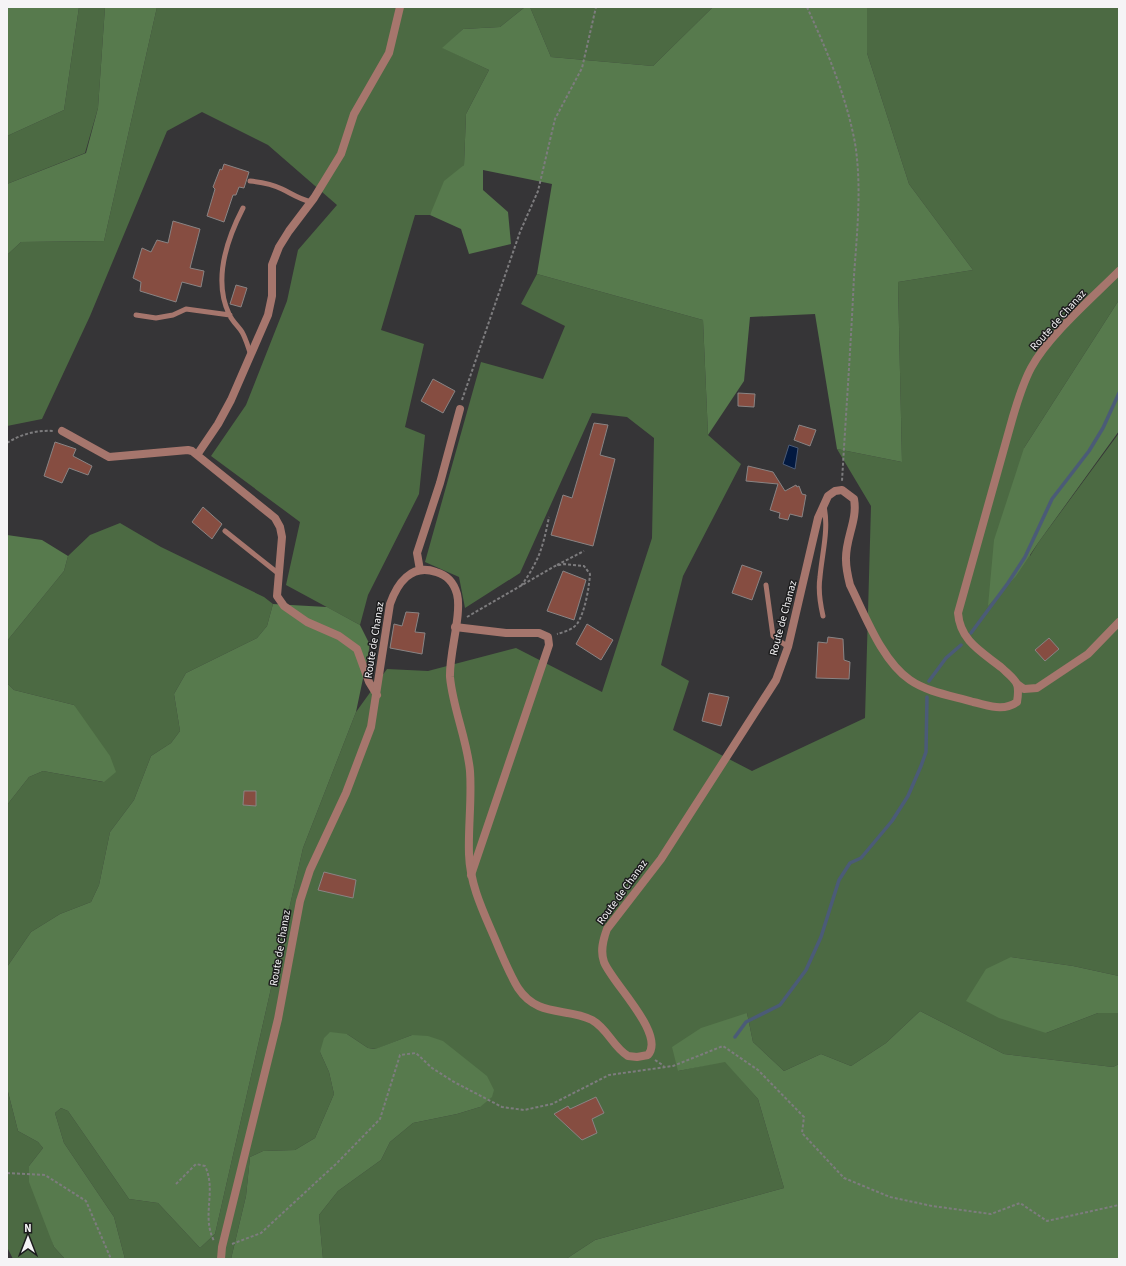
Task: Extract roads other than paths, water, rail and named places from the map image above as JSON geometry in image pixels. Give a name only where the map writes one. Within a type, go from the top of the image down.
[{"type":"street","points":[[197,454],[218,424],[251,355],[268,315],[272,296],[272,265],[279,247],[311,202],[341,154],[354,114],[389,53],[400,7]]},
{"type":"street","name":"Route de Chanaz","points":[[221,1259],[222,1248],[278,1019],[300,901],[310,870],[325,840],[364,749],[371,727],[377,695],[388,616],[395,589],[402,581],[420,570],[437,572],[450,580],[457,596],[456,625],[450,676],[470,772],[469,854],[471,875],[475,891],[506,964],[524,996],[533,1004],[549,1011],[591,1020],[602,1026],[628,1056],[637,1057],[648,1055],[652,1045],[650,1033],[604,962],[602,947],[607,929],[660,859],[776,680],[788,647],[818,518],[824,504],[835,491],[842,490],[854,499],[856,509],[846,560],[850,585],[893,665],[903,675],[918,684],[937,692],[996,708],[1011,706],[1017,702],[1019,693],[1017,684],[1011,676],[974,646],[964,635],[959,625],[958,613],[1021,391],[1031,368],[1055,336],[1119,271]]},
{"type":"street","points":[[420,570],[417,553],[440,483],[460,409]]},
{"type":"street","points":[[62,431],[109,457],[188,450],[197,454],[275,518],[280,527],[282,536],[277,596],[284,606],[307,622],[339,636],[357,649],[369,682],[377,695]]},
{"type":"street","points":[[1017,684],[1024,689],[1036,688],[1088,654],[1119,622]]},
{"type":"street","points":[[456,625],[506,633],[540,632],[548,636],[549,645],[471,875]]},
{"type":"lane","points":[[250,181],[265,183],[281,189],[298,199],[311,202]]},
{"type":"lane","points":[[243,208],[231,232],[225,250],[223,279],[224,301],[230,315],[242,333],[251,355]]},
{"type":"lane","points":[[136,315],[156,318],[173,315],[186,309],[230,315]]},
{"type":"lane","points":[[823,616],[819,601],[819,578],[827,518],[824,504]]},
{"type":"lane","points":[[225,530],[279,574]]},
{"type":"lane","points":[[766,585],[773,636],[788,647]]},
{"type":"water","points":[[789,445],[798,448],[795,469],[783,464]]},
{"type":"waterway","points":[[971,633],[1008,583],[1025,557],[1052,499],[1089,451],[1103,428],[1119,393]]},
{"type":"waterway","points":[[929,681],[946,658],[961,645]]},
{"type":"waterway","points":[[735,1037],[746,1022],[780,1005],[806,970],[821,937],[839,880],[850,863],[861,858],[892,821],[908,796],[926,752],[927,697]]}]
